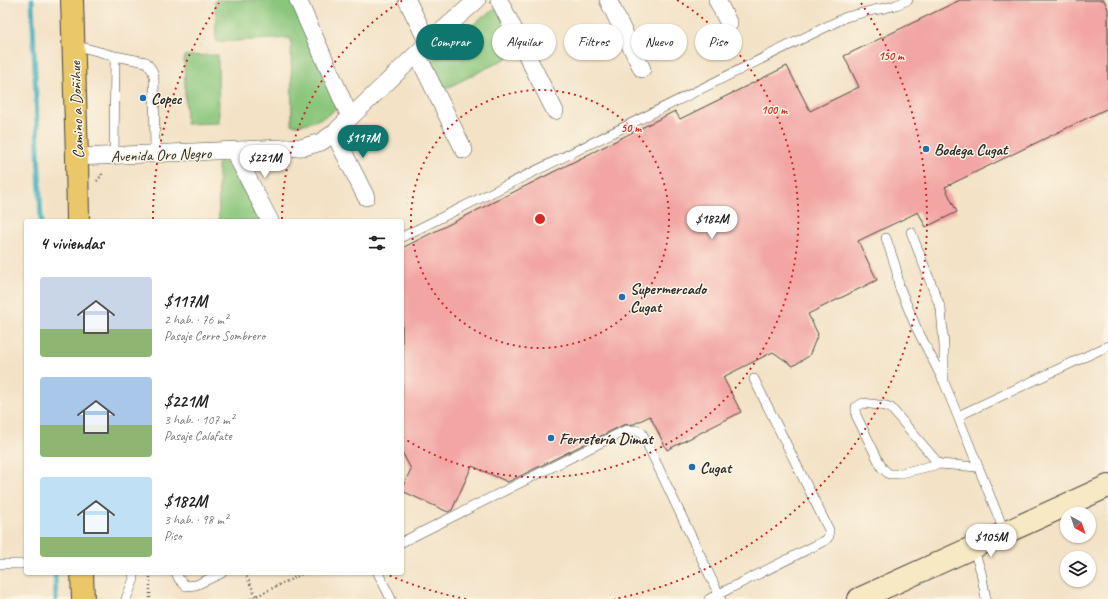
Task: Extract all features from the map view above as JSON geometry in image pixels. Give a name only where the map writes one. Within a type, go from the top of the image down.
[{"type":"main road","name":"Camino a Doñihue","points":[[72,0],[78,219]]},
{"type":"main road","points":[[82,575],[83,599]]},
{"type":"street","points":[[298,0],[350,117]]},
{"type":"street","points":[[407,0],[416,29]]},
{"type":"street","name":"Avenida Oro Negro","points":[[450,24],[477,0]]},
{"type":"street","points":[[499,0],[555,111]]},
{"type":"street","points":[[608,0],[642,69]]},
{"type":"street","points":[[717,0],[729,24]]},
{"type":"street","name":"Avenida Oro Negro","points":[[77,157],[304,147],[321,142],[334,133],[416,55]]},
{"type":"street","points":[[427,60],[464,150]]},
{"type":"street","points":[[334,133],[366,198]]},
{"type":"street","points":[[234,151],[269,219]]},
{"type":"street","points":[[859,599],[1108,486]]},
{"type":"lane","points":[[404,236],[846,18],[891,7],[908,0]]},
{"type":"lane","points":[[74,45],[115,56],[146,62],[152,70],[154,76],[155,154]]},
{"type":"lane","points":[[114,155],[115,56]]},
{"type":"lane","points":[[911,232],[941,309],[944,346],[944,382]]},
{"type":"lane","points":[[886,238],[896,268],[899,286],[916,327],[944,382],[1005,532]]},
{"type":"lane","points":[[958,416],[1108,346]]},
{"type":"lane","points":[[709,599],[720,597],[826,540],[829,536],[829,530],[754,379]]},
{"type":"lane","points":[[939,464],[891,408],[863,403],[856,408],[856,415],[882,468],[889,474],[897,474],[939,464],[978,467]]},
{"type":"lane","points":[[404,541],[626,430],[635,430],[642,433],[720,597]]},
{"type":"lane","points":[[973,547],[981,572],[983,598]]},
{"type":"lane","points":[[0,564],[24,564]]},
{"type":"lane","points":[[126,599],[134,579],[133,575]]},
{"type":"lane","points":[[177,575],[186,586],[196,585],[218,575]]},
{"type":"lane","points":[[379,575],[391,599]]},
{"type":"path","points":[[150,575],[150,599]]},
{"type":"path","points":[[246,575],[256,596]]},
{"type":"path","points":[[250,599],[300,575]]},
{"type":"green space","points":[[215,0],[292,0],[339,102],[333,112],[316,121],[292,125],[291,38],[216,42]]},
{"type":"green space","points":[[499,7],[508,24],[492,24],[492,60],[503,60],[441,91],[428,65],[433,60],[484,60],[484,24],[474,24],[482,17]]},
{"type":"green space","points":[[218,55],[219,123],[186,124],[184,56]]},
{"type":"green space","points":[[218,163],[234,163],[264,219],[219,219]]},
{"type":"building","name":"Supermercado Cugat","points":[[960,0],[1104,0],[1108,9],[1108,108],[945,187],[957,212],[926,227],[918,212],[858,241],[877,280],[808,314],[818,334],[809,356],[793,366],[773,352],[723,377],[741,412],[667,450],[650,416],[634,424],[623,425],[508,482],[472,466],[452,510],[448,512],[404,492],[404,484],[411,469],[404,456],[404,247],[675,111],[680,119],[787,66],[810,111],[859,87],[844,56]]},
{"type":"waterway","points":[[32,0],[41,219]]},
{"type":"waterway","points":[[55,575],[56,599]]},
{"type":"place","name":"Copec","points":[[143,98]]},
{"type":"place","name":"Bodega Cugat","points":[[926,149]]},
{"type":"place","name":"Supermercado Cugat","points":[[622,297]]},
{"type":"place","name":"Ferretería Dimat","points":[[551,438]]},
{"type":"place","name":"Cugat","points":[[692,467]]}]
